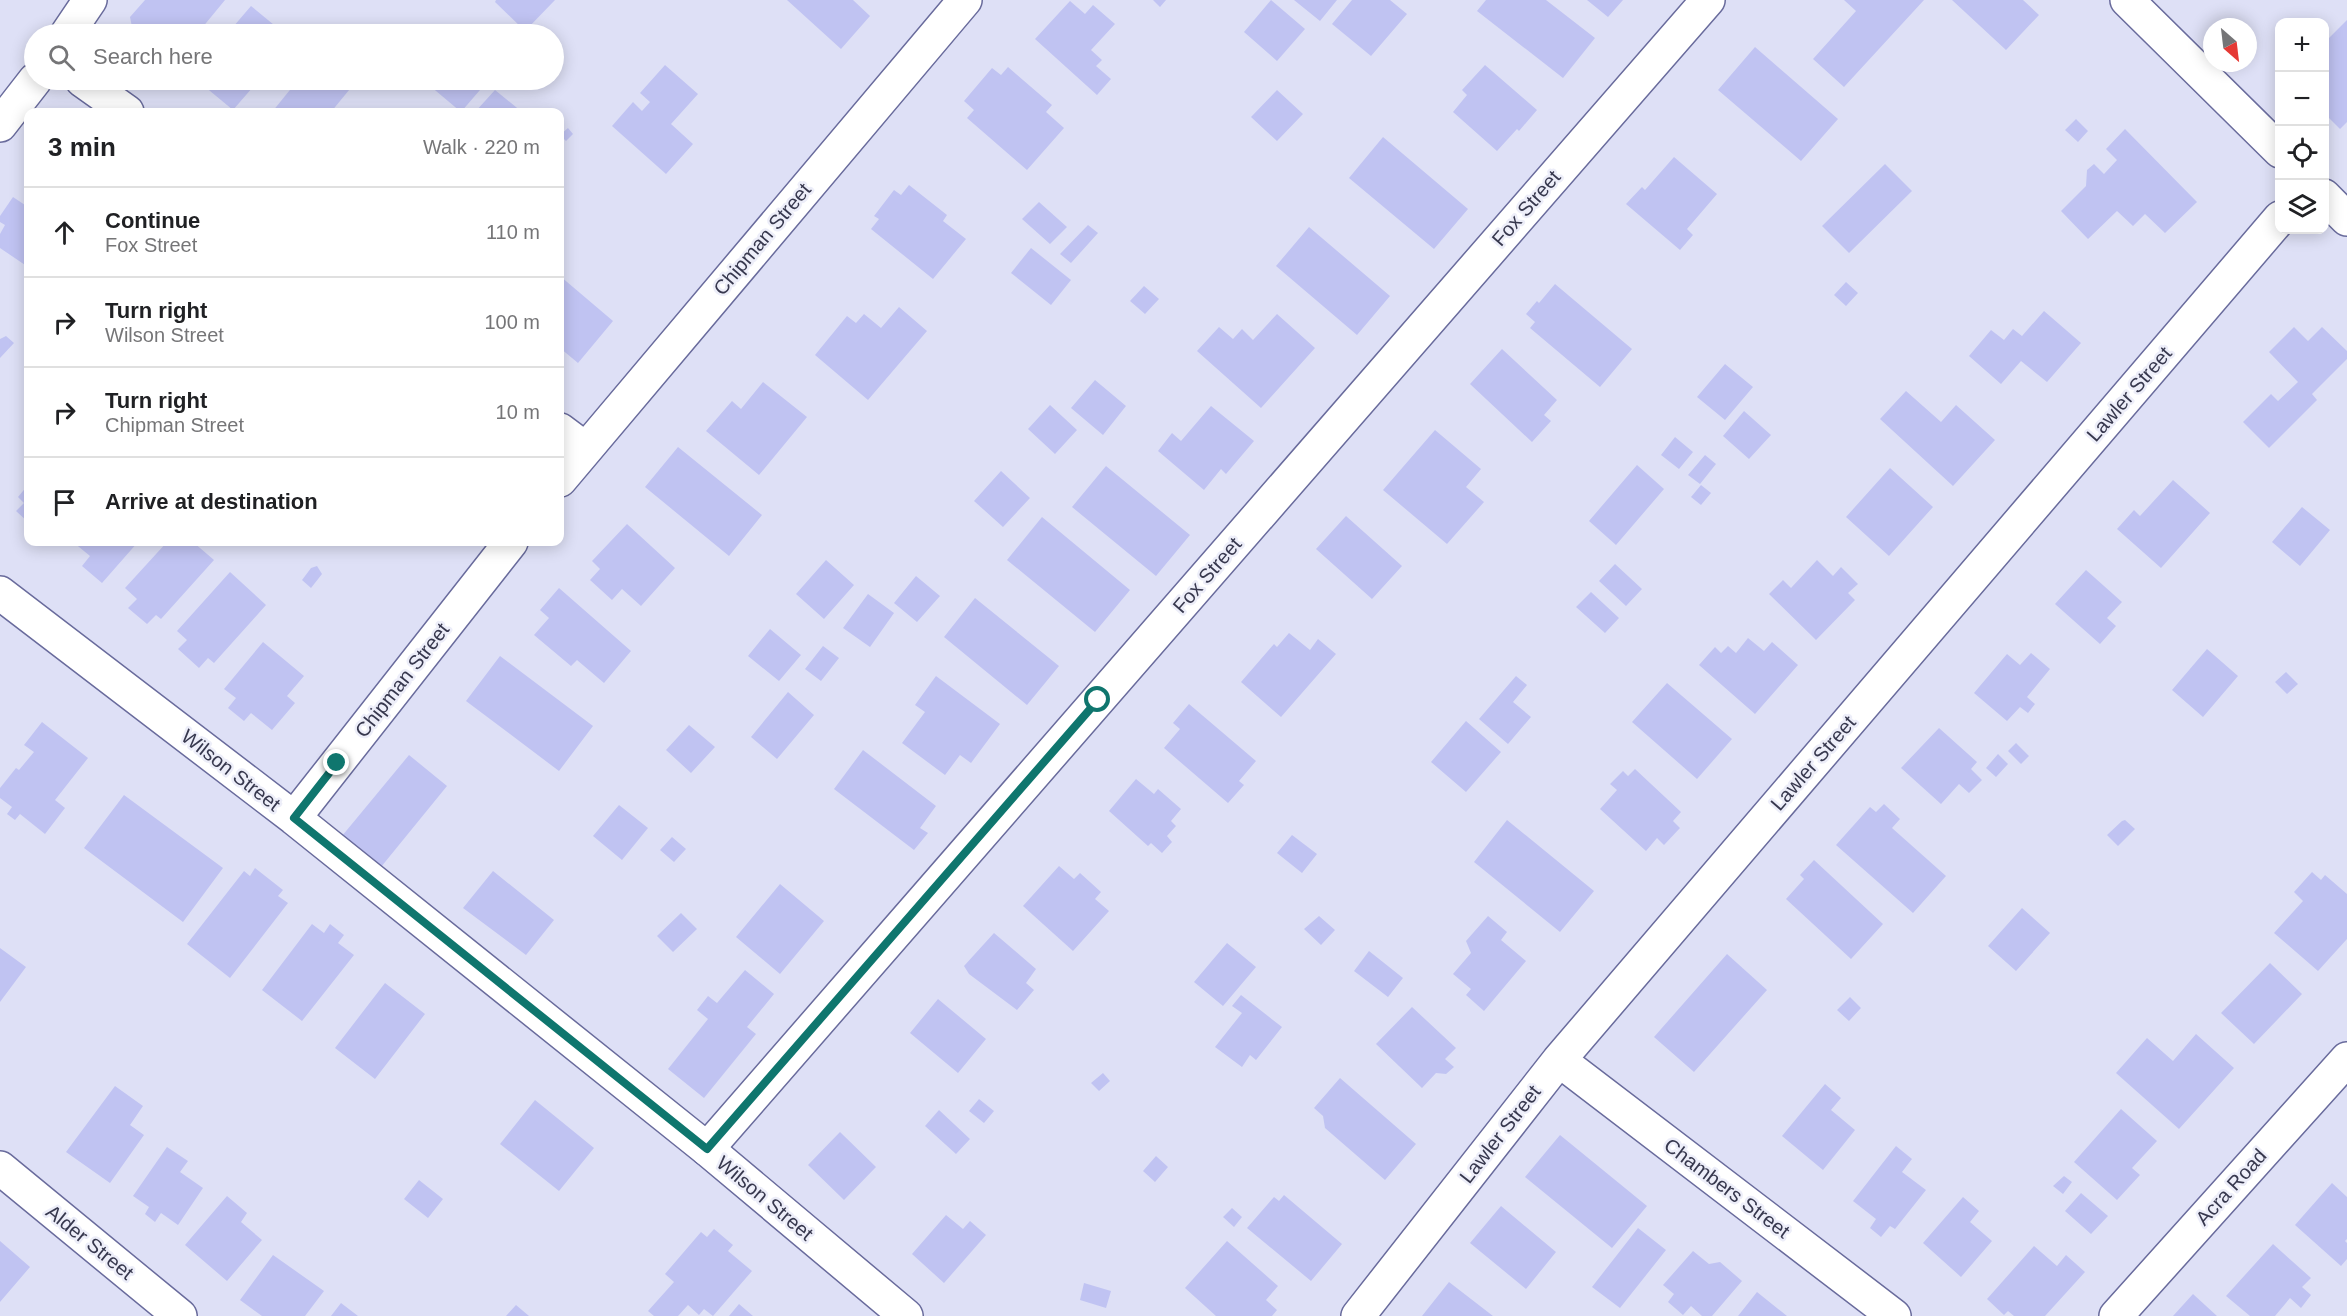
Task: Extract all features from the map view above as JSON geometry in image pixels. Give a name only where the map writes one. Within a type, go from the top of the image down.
[{"type":"street","points":[[74,24],[90,0]]},
{"type":"street","name":"Chipman Street","points":[[564,466],[572,439],[965,0]]},
{"type":"street","name":"Fox Street","points":[[707,1149],[1708,0]]},
{"type":"street","points":[[2127,0],[2275,147]]},
{"type":"street","points":[[0,125],[27,90]]},
{"type":"street","points":[[96,90],[121,108]]},
{"type":"street","name":"Lawler Street","points":[[1358,1316],[1559,1060],[2275,224]]},
{"type":"street","name":"Chipman Street","points":[[294,818],[508,546]]},
{"type":"street","name":"Wilson Street","points":[[0,593],[294,818],[707,1149],[906,1316]]},
{"type":"street","name":"Acra Road","points":[[2116,1316],[2347,1059]]},
{"type":"street","name":"Chambers Street","points":[[1559,1060],[1894,1316]]},
{"type":"street","name":"Alder Street","points":[[0,1168],[180,1316]]},
{"type":"building","points":[[145,0],[225,0],[205,24],[131,24],[130,17]]},
{"type":"building","points":[[496,0],[555,0],[532,24],[518,24],[495,2]]},
{"type":"building","points":[[787,0],[853,0],[870,16],[841,49]]},
{"type":"building","points":[[1153,0],[1166,0],[1160,7]]},
{"type":"building","points":[[1271,0],[1305,29],[1277,61],[1244,32]]},
{"type":"building","points":[[1294,0],[1337,0],[1320,21]]},
{"type":"building","points":[[1352,0],[1390,0],[1407,14],[1371,56],[1332,24]]},
{"type":"building","points":[[1486,0],[1546,0],[1595,38],[1563,78],[1477,11]]},
{"type":"building","points":[[1587,0],[1623,0],[1608,17]]},
{"type":"building","points":[[1844,0],[1924,0],[1844,87],[1813,59],[1856,11]]},
{"type":"building","points":[[1952,0],[2023,0],[2039,15],[2006,50]]},
{"type":"building","points":[[1070,1],[1085,14],[1093,5],[1115,24],[1091,50],[1102,60],[1096,66],[1111,79],[1097,95],[1035,39]]},
{"type":"building","points":[[251,6],[273,24],[236,24]]},
{"type":"building","points":[[2347,20],[2347,122],[2340,129],[2329,118],[2329,38]]},
{"type":"building","points":[[1755,47],[1838,119],[1801,161],[1718,90]]},
{"type":"building","points":[[665,65],[698,94],[671,124],[693,144],[666,174],[612,126],[633,102],[642,111],[650,102],[640,93]]},
{"type":"building","points":[[1485,65],[1537,110],[1497,151],[1453,112],[1467,95],[1462,90]]},
{"type":"building","points":[[1008,67],[1052,105],[1046,112],[1064,128],[1027,170],[967,118],[974,110],[964,101],[992,68],[1001,75]]},
{"type":"building","points":[[209,90],[250,90],[235,108],[231,108]]},
{"type":"building","points":[[290,90],[349,90],[334,108],[275,108]]},
{"type":"building","points":[[435,90],[480,90],[464,108],[456,108]]},
{"type":"building","points":[[495,90],[517,108],[479,108]]},
{"type":"building","points":[[1277,90],[1303,114],[1277,141],[1251,117]]},
{"type":"building","points":[[2076,119],[2088,131],[2078,142],[2065,130]]},
{"type":"building","points":[[568,128],[573,134],[566,141],[564,139],[564,132]]},
{"type":"building","points":[[2125,129],[2197,202],[2165,233],[2145,214],[2133,226],[2117,211],[2088,239],[2061,211],[2086,186],[2087,170],[2094,164],[2104,174],[2117,160],[2106,149]]},
{"type":"building","points":[[1383,137],[1468,209],[1434,249],[1349,178]]},
{"type":"building","points":[[1674,157],[1717,194],[1687,229],[1693,235],[1680,250],[1626,204],[1642,187],[1645,190]]},
{"type":"building","points":[[1885,164],[1912,191],[1849,253],[1822,226]]},
{"type":"building","points":[[909,185],[947,215],[943,221],[966,239],[933,279],[871,229],[879,219],[874,216],[894,190],[901,195]]},
{"type":"building","points":[[13,197],[24,204],[24,264],[0,248],[0,234],[5,225],[0,222],[0,216]]},
{"type":"building","points":[[1039,202],[1067,227],[1050,244],[1022,219]]},
{"type":"building","points":[[1088,225],[1098,233],[1071,263],[1060,254]]},
{"type":"building","points":[[1309,227],[1390,296],[1357,335],[1276,266]]},
{"type":"building","points":[[1031,248],[1071,280],[1051,305],[1011,273]]},
{"type":"building","points":[[564,279],[613,321],[578,363],[564,351]]},
{"type":"building","points":[[1846,282],[1858,293],[1846,306],[1834,295]]},
{"type":"building","points":[[1555,284],[1632,349],[1600,387],[1530,328],[1535,322],[1526,314]]},
{"type":"building","points":[[1144,286],[1159,299],[1145,314],[1130,301]]},
{"type":"building","points":[[899,307],[927,331],[868,400],[815,355],[847,316],[856,323],[864,314],[881,328]]},
{"type":"building","points":[[2044,311],[2081,343],[2047,382],[2021,361],[2001,384],[1969,356],[1991,330],[2004,340],[2013,329],[2022,336]]},
{"type":"building","points":[[1277,314],[1315,348],[1261,408],[1197,351],[1219,327],[1233,339],[1242,329],[1253,340]]},
{"type":"building","points":[[2294,327],[2308,341],[2322,327],[2347,351],[2347,359],[2312,394],[2317,400],[2269,448],[2243,422],[2271,394],[2278,401],[2298,382],[2269,352]]},
{"type":"building","points":[[6,336],[14,343],[0,358],[0,339]]},
{"type":"building","points":[[1502,349],[1557,400],[1544,415],[1551,421],[1532,442],[1470,384]]},
{"type":"building","points":[[1725,364],[1753,387],[1725,420],[1697,397]]},
{"type":"building","points":[[1095,380],[1126,406],[1103,435],[1071,408]]},
{"type":"building","points":[[763,382],[807,417],[759,475],[706,431],[732,401],[741,409]]},
{"type":"building","points":[[1906,391],[1941,422],[1956,405],[1995,440],[1953,486],[1880,419]]},
{"type":"building","points":[[1050,405],[1077,430],[1055,454],[1028,429]]},
{"type":"building","points":[[1211,406],[1254,441],[1226,474],[1221,469],[1204,490],[1158,451],[1172,433],[1181,441]]},
{"type":"building","points":[[1744,411],[1771,435],[1749,459],[1723,436]]},
{"type":"building","points":[[1435,430],[1481,469],[1466,487],[1484,502],[1447,544],[1383,490]]},
{"type":"building","points":[[1675,437],[1693,452],[1679,469],[1661,455]]},
{"type":"building","points":[[678,447],[762,515],[729,556],[645,487]]},
{"type":"building","points":[[1705,455],[1716,464],[1700,484],[1688,475]]},
{"type":"building","points":[[1637,465],[1664,489],[1616,545],[1589,521]]},
{"type":"building","points":[[1106,466],[1190,535],[1156,576],[1072,507]]},
{"type":"building","points":[[1890,468],[1933,507],[1889,556],[1846,517]]},
{"type":"building","points":[[1001,471],[1030,498],[1003,527],[974,501]]},
{"type":"building","points":[[2173,480],[2210,513],[2161,568],[2117,529],[2134,510],[2140,516]]},
{"type":"building","points":[[1701,485],[1711,493],[1701,505],[1691,497]]},
{"type":"building","points":[[24,490],[24,503],[18,497]]},
{"type":"building","points":[[24,503],[24,518],[16,511]]},
{"type":"building","points":[[2302,507],[2330,530],[2300,566],[2272,542]]},
{"type":"building","points":[[1346,516],[1402,566],[1372,599],[1316,549]]},
{"type":"building","points":[[1042,517],[1130,590],[1095,632],[1007,560]]},
{"type":"building","points":[[627,524],[675,568],[641,606],[622,589],[612,600],[590,580],[600,569],[592,561]]},
{"type":"building","points":[[78,546],[134,546],[102,583],[82,566],[90,556]]},
{"type":"building","points":[[163,546],[198,546],[214,560],[161,619],[156,615],[147,624],[128,608],[137,599],[125,588]]},
{"type":"building","points":[[826,560],[854,585],[824,619],[796,594]]},
{"type":"building","points":[[1817,560],[1833,576],[1841,567],[1858,584],[1848,593],[1855,600],[1816,640],[1769,594],[1783,580],[1791,588]]},
{"type":"building","points":[[1615,564],[1642,589],[1626,606],[1599,581]]},
{"type":"building","points":[[317,566],[322,574],[311,588],[302,580],[311,568]]},
{"type":"building","points":[[2086,570],[2122,602],[2107,618],[2116,626],[2100,644],[2055,604]]},
{"type":"building","points":[[230,572],[266,605],[214,663],[208,658],[199,668],[178,649],[187,640],[177,631]]},
{"type":"building","points":[[916,576],[940,596],[917,622],[894,603]]},
{"type":"building","points":[[559,588],[631,651],[604,683],[577,660],[571,666],[534,635],[549,618],[540,610]]},
{"type":"building","points":[[1591,592],[1619,618],[1605,633],[1576,607]]},
{"type":"building","points":[[868,594],[894,613],[870,647],[843,628]]},
{"type":"building","points":[[975,598],[1059,666],[1027,705],[944,637]]},
{"type":"building","points":[[770,629],[801,655],[779,681],[748,656]]},
{"type":"building","points":[[1289,633],[1310,650],[1318,639],[1336,654],[1281,717],[1241,682],[1274,644],[1277,647]]},
{"type":"building","points":[[1748,638],[1764,651],[1772,642],[1798,665],[1755,714],[1699,665],[1715,647],[1721,653],[1728,646],[1736,653]]},
{"type":"building","points":[[263,642],[304,676],[287,696],[295,703],[272,730],[251,713],[244,721],[228,708],[236,698],[224,689]]},
{"type":"building","points":[[823,646],[839,658],[821,681],[805,669]]},
{"type":"building","points":[[2207,649],[2238,676],[2203,717],[2172,690]]},
{"type":"building","points":[[2031,653],[2050,669],[2027,697],[2035,704],[2028,713],[2020,707],[2007,721],[1974,693],[2007,654],[2020,665]]},
{"type":"building","points":[[500,656],[593,726],[559,771],[466,701]]},
{"type":"building","points":[[2286,672],[2298,684],[2287,694],[2275,682]]},
{"type":"building","points":[[936,676],[1000,724],[971,763],[960,755],[945,775],[902,743],[925,712],[915,705]]},
{"type":"building","points":[[1516,676],[1527,685],[1513,702],[1531,717],[1508,744],[1479,719]]},
{"type":"building","points":[[1667,683],[1732,739],[1697,779],[1632,722]]},
{"type":"building","points":[[788,692],[814,715],[777,759],[751,737]]},
{"type":"building","points":[[1189,704],[1256,761],[1239,781],[1244,785],[1228,803],[1164,748],[1180,729],[1173,723]]},
{"type":"building","points":[[1466,721],[1501,752],[1466,792],[1431,762]]},
{"type":"building","points":[[42,722],[88,758],[55,800],[65,808],[45,834],[20,814],[15,820],[7,814],[12,807],[0,798],[0,788],[16,768],[19,770],[34,752],[24,745]]},
{"type":"building","points":[[689,725],[715,747],[691,773],[666,750]]},
{"type":"building","points":[[1939,728],[1977,762],[1971,769],[1982,780],[1969,793],[1959,784],[1941,804],[1901,768]]},
{"type":"building","points":[[2016,743],[2029,756],[2021,764],[2008,751]]},
{"type":"building","points":[[863,750],[936,806],[920,828],[928,833],[914,850],[834,789]]},
{"type":"building","points":[[1998,754],[2008,764],[1996,777],[1986,768]]},
{"type":"building","points":[[409,755],[447,786],[381,867],[342,836]]},
{"type":"building","points":[[1635,769],[1681,812],[1673,821],[1680,828],[1664,845],[1657,838],[1646,851],[1600,809],[1617,790],[1610,784],[1623,771],[1628,776]]},
{"type":"building","points":[[1136,779],[1154,794],[1158,789],[1181,809],[1171,821],[1176,826],[1167,836],[1172,842],[1162,853],[1151,843],[1148,846],[1109,811]]},
{"type":"building","points":[[124,795],[223,868],[183,922],[84,848]]},
{"type":"building","points":[[1884,804],[1900,819],[1892,828],[1946,876],[1913,913],[1836,845],[1870,807],[1876,812]]},
{"type":"building","points":[[619,805],[648,828],[622,860],[593,836]]},
{"type":"building","points":[[1507,820],[1594,891],[1560,932],[1474,862]]},
{"type":"building","points":[[2125,820],[2135,829],[2118,846],[2107,835]]},
{"type":"building","points":[[1292,835],[1317,854],[1302,873],[1277,853]]},
{"type":"building","points":[[672,837],[686,849],[674,862],[660,850]]},
{"type":"building","points":[[1814,860],[1883,924],[1851,959],[1786,899],[1804,879],[1800,875]]},
{"type":"building","points":[[1059,866],[1074,879],[1080,873],[1101,892],[1095,899],[1109,911],[1073,951],[1023,906]]},
{"type":"building","points":[[255,868],[283,890],[278,896],[288,903],[230,978],[187,944],[244,871],[250,876]]},
{"type":"building","points":[[493,871],[554,920],[526,955],[463,908]]},
{"type":"building","points":[[2312,872],[2321,880],[2325,875],[2347,894],[2347,939],[2318,971],[2274,933],[2303,901],[2294,892]]},
{"type":"building","points":[[780,884],[824,921],[780,974],[736,937]]},
{"type":"building","points":[[2022,908],[2050,933],[2016,971],[1988,946]]},
{"type":"building","points":[[681,913],[697,929],[673,952],[657,936]]},
{"type":"building","points":[[1319,916],[1335,930],[1321,945],[1304,929]]},
{"type":"building","points":[[1488,916],[1507,932],[1501,940],[1526,961],[1484,1011],[1466,995],[1471,989],[1453,974],[1471,953],[1466,941]]},
{"type":"building","points":[[312,924],[324,933],[330,924],[344,935],[338,943],[354,955],[302,1021],[262,990]]},
{"type":"building","points":[[994,933],[1036,969],[1026,983],[1034,990],[1017,1010],[969,974],[964,966]]},
{"type":"building","points":[[1227,943],[1256,967],[1223,1006],[1194,982]]},
{"type":"building","points":[[0,948],[26,967],[0,1002]]},
{"type":"building","points":[[1369,951],[1403,978],[1388,997],[1354,971]]},
{"type":"building","points":[[1727,954],[1767,990],[1694,1072],[1654,1037]]},
{"type":"building","points":[[2270,963],[2302,994],[2254,1044],[2221,1013]]},
{"type":"building","points":[[745,970],[774,994],[747,1027],[756,1034],[704,1098],[668,1069],[708,1019],[697,1010],[708,996],[717,1003]]},
{"type":"building","points":[[385,983],[425,1014],[375,1079],[335,1048]]},
{"type":"building","points":[[1241,995],[1282,1027],[1256,1060],[1250,1055],[1242,1067],[1215,1047],[1242,1013],[1232,1006]]},
{"type":"building","points":[[1850,997],[1861,1008],[1849,1021],[1837,1010]]},
{"type":"building","points":[[938,999],[986,1039],[958,1073],[910,1033]]},
{"type":"building","points":[[1412,1007],[1456,1048],[1445,1059],[1454,1067],[1446,1074],[1436,1073],[1422,1088],[1376,1044]]},
{"type":"building","points":[[2196,1034],[2234,1068],[2179,1129],[2116,1073],[2147,1038],[2173,1061]]},
{"type":"building","points":[[1103,1073],[1110,1081],[1099,1091],[1091,1083]]},
{"type":"building","points":[[1340,1078],[1416,1144],[1385,1180],[1325,1128],[1323,1116],[1314,1108]]},
{"type":"building","points":[[1825,1084],[1841,1098],[1831,1110],[1855,1130],[1823,1170],[1782,1136]]},
{"type":"building","points":[[115,1086],[143,1106],[130,1125],[144,1135],[110,1183],[66,1152]]},
{"type":"building","points":[[979,1099],[994,1111],[984,1123],[969,1111]]},
{"type":"building","points":[[535,1100],[594,1148],[559,1191],[500,1144]]},
{"type":"building","points":[[2121,1109],[2157,1141],[2132,1168],[2140,1175],[2117,1200],[2074,1162]]},
{"type":"building","points":[[939,1110],[970,1139],[956,1154],[925,1126]]},
{"type":"building","points":[[840,1132],[876,1167],[844,1200],[808,1165]]},
{"type":"building","points":[[1560,1135],[1647,1206],[1612,1248],[1525,1177]]},
{"type":"building","points":[[1896,1146],[1912,1159],[1902,1172],[1926,1190],[1895,1229],[1890,1226],[1881,1237],[1870,1228],[1876,1219],[1853,1201]]},
{"type":"building","points":[[167,1147],[188,1161],[180,1172],[203,1188],[178,1225],[161,1213],[155,1222],[145,1214],[149,1207],[133,1196]]},
{"type":"building","points":[[1156,1156],[1168,1167],[1155,1182],[1143,1171]]},
{"type":"building","points":[[2064,1176],[2072,1182],[2063,1194],[2053,1186]]},
{"type":"building","points":[[419,1180],[443,1199],[428,1218],[404,1199]]},
{"type":"building","points":[[2332,1183],[2347,1197],[2347,1239],[2345,1241],[2347,1259],[2341,1266],[2295,1225]]},
{"type":"building","points":[[2081,1193],[2108,1216],[2091,1234],[2065,1211]]},
{"type":"building","points":[[1284,1195],[1342,1244],[1311,1281],[1247,1228],[1274,1197],[1279,1201]]},
{"type":"building","points":[[227,1196],[247,1213],[241,1222],[262,1240],[227,1281],[185,1245]]},
{"type":"building","points":[[1963,1197],[1979,1211],[1970,1222],[1992,1241],[1961,1277],[1923,1243]]},
{"type":"building","points":[[1501,1206],[1556,1252],[1526,1289],[1470,1243]]},
{"type":"building","points":[[1232,1208],[1242,1217],[1234,1227],[1223,1217]]},
{"type":"building","points":[[946,1215],[963,1229],[970,1221],[986,1235],[944,1283],[912,1254]]},
{"type":"building","points":[[1638,1228],[1666,1250],[1620,1308],[1592,1287]]},
{"type":"building","points":[[714,1229],[733,1245],[728,1251],[752,1271],[713,1316],[704,1309],[699,1315],[688,1305],[678,1316],[654,1316],[648,1311],[674,1282],[665,1274],[701,1232],[707,1237]]},
{"type":"building","points":[[0,1241],[30,1267],[0,1302]]},
{"type":"building","points":[[1227,1241],[1278,1286],[1266,1300],[1277,1310],[1272,1316],[1216,1316],[1185,1288]]},
{"type":"building","points":[[2273,1244],[2311,1278],[2302,1287],[2311,1295],[2301,1308],[2290,1298],[2275,1316],[2250,1316],[2226,1296]]},
{"type":"building","points":[[2034,1246],[2057,1266],[2066,1255],[2085,1272],[2045,1316],[2014,1316],[2008,1311],[2004,1315],[1987,1299]]},
{"type":"building","points":[[1693,1251],[1709,1264],[1720,1262],[1742,1281],[1712,1316],[1702,1316],[1691,1306],[1683,1315],[1668,1302],[1674,1294],[1663,1285]]},
{"type":"building","points":[[273,1255],[324,1291],[305,1316],[262,1316],[240,1300]]},
{"type":"building","points":[[1449,1282],[1493,1316],[1422,1316]]},
{"type":"building","points":[[1084,1283],[1111,1291],[1106,1308],[1080,1300]]},
{"type":"building","points":[[1757,1292],[1787,1316],[1738,1316]]},
{"type":"building","points":[[2193,1294],[2217,1316],[2173,1316]]},
{"type":"building","points":[[341,1303],[358,1316],[331,1316]]},
{"type":"building","points":[[739,1304],[753,1316],[729,1316]]},
{"type":"building","points":[[516,1305],[529,1316],[506,1316]]},
{"type":"route","points":[[337,763],[294,818],[707,1149],[1098,700]]}]
